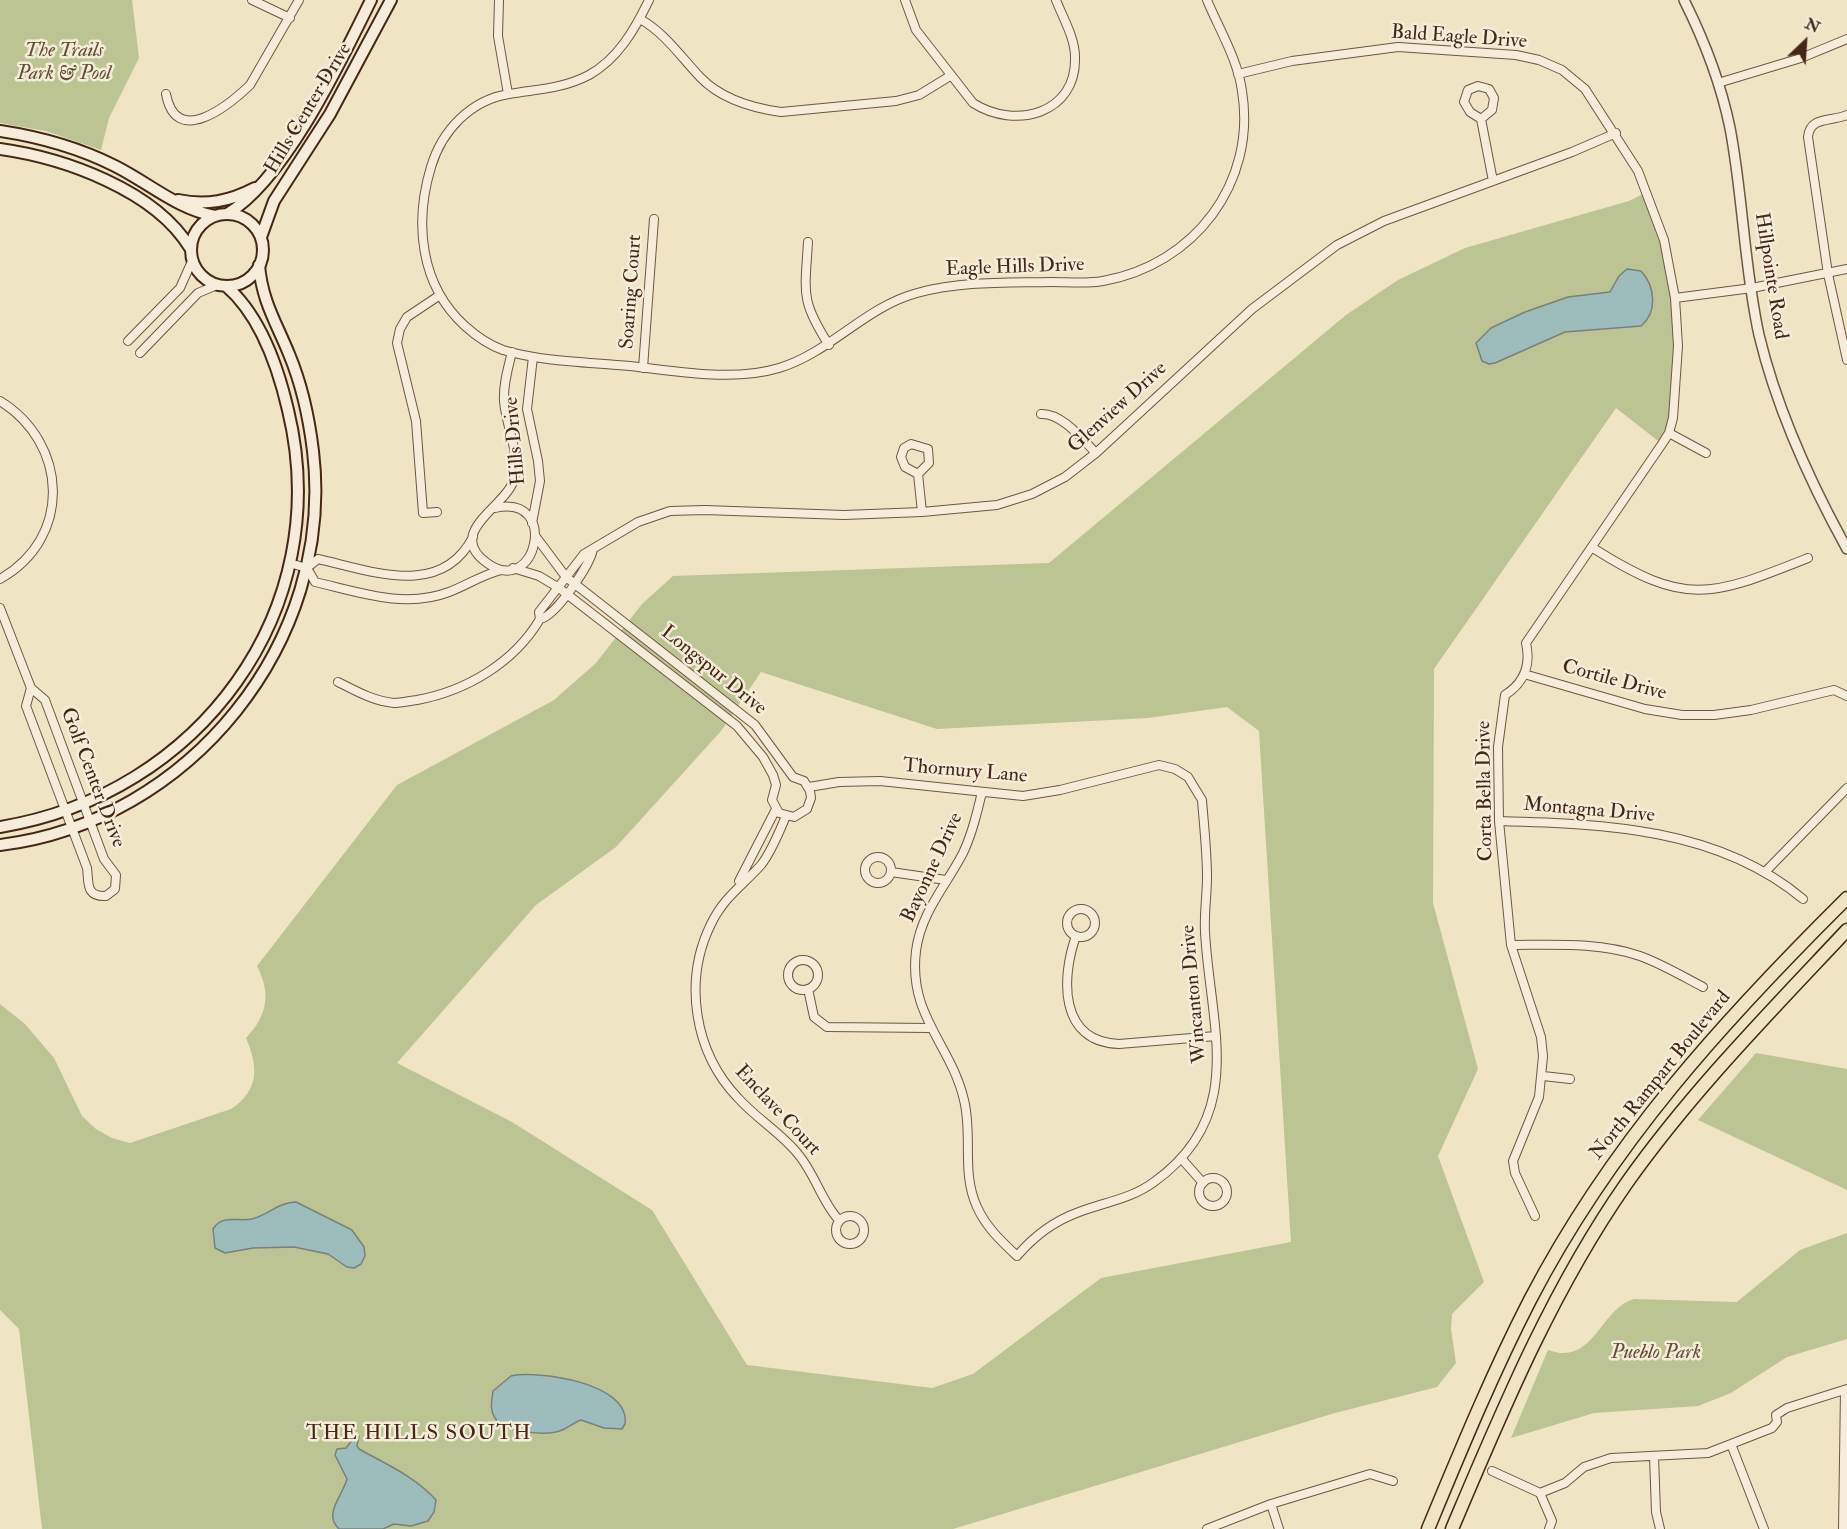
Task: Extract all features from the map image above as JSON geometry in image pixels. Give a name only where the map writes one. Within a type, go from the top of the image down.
[{"type":"main road","name":"Hills Center Drive","points":[[227,214],[244,204],[281,160],[328,81],[371,0]]},
{"type":"main road","name":"Hills Center Drive","points":[[261,237],[274,201],[330,114],[391,0]]},
{"type":"main road","points":[[0,131],[41,139],[87,153],[129,173],[187,209],[214,216],[227,214],[247,220],[261,237],[263,252],[259,265],[263,298],[296,371],[311,435],[315,495],[307,568],[294,608],[274,655],[248,698],[227,724],[188,762],[157,786],[126,804],[72,829],[0,845]]},
{"type":"main road","points":[[0,149],[58,162],[116,186],[179,230],[190,248],[192,261],[200,274],[222,285],[245,306],[264,342],[278,374],[290,417],[297,487],[289,563],[265,632],[244,670],[222,702],[199,728],[164,759],[128,783],[65,812],[0,827]]},
{"type":"main road","points":[[170,198],[218,202],[240,196],[263,183]]},
{"type":"main road","points":[[190,248],[199,227],[214,216]]},
{"type":"main road","points":[[222,285],[244,281],[259,265]]},
{"type":"main road","name":"North Rampart Boulevard","points":[[1428,1529],[1520,1320],[1556,1254],[1609,1170],[1642,1123],[1706,1046],[1773,970],[1847,898]]},
{"type":"main road","name":"North Rampart Boulevard","points":[[1452,1529],[1541,1328],[1602,1221],[1627,1183],[1726,1061],[1847,930]]},
{"type":"main road","points":[[1609,1170],[1627,1183]]},
{"type":"street","points":[[252,0],[290,18]]},
{"type":"street","points":[[166,94],[168,108],[182,119],[205,119],[250,85],[299,0]]},
{"type":"street","points":[[499,0],[498,36],[508,94]]},
{"type":"street","name":"Eagle Hills Drive","points":[[649,0],[621,48],[592,73],[560,88],[508,94],[486,101],[468,112],[452,127],[431,167],[422,211],[422,234],[427,266],[440,295],[455,316],[475,335],[499,349],[534,357],[643,368],[751,373],[777,369],[804,359],[829,345],[877,310],[909,295],[936,288],[963,283],[1100,282],[1139,273],[1172,256],[1198,234],[1222,202],[1237,168],[1245,129],[1243,92],[1238,74],[1207,0]]},
{"type":"street","points":[[904,0],[916,30],[950,76],[973,103],[999,116],[1026,116],[1051,105],[1069,84],[1076,57],[1074,43],[1056,0]]},
{"type":"street","name":"Hillpointe Road","points":[[1684,0],[1718,83],[1730,127],[1759,333],[1775,389],[1814,487],[1847,549]]},
{"type":"street","points":[[640,19],[658,29],[702,79],[720,93],[762,109],[781,112],[896,101],[919,96],[950,76]]},
{"type":"street","points":[[1718,83],[1801,58],[1847,39]]},
{"type":"street","name":"Bald Eagle Drive","points":[[1238,74],[1292,61],[1398,47],[1515,55],[1539,60],[1570,76],[1585,89],[1616,133],[1647,192],[1664,240],[1675,298]]},
{"type":"street","points":[[1481,119],[1492,110],[1494,98],[1489,89],[1478,86],[1468,90],[1464,100],[1470,112],[1481,119],[1493,182]]},
{"type":"street","points":[[1847,116],[1814,123],[1808,129],[1828,274],[1847,360]]},
{"type":"street","name":"Glenview Drive","points":[[338,682],[371,699],[396,703],[446,694],[497,667],[533,631],[540,619],[539,612],[584,554],[638,522],[670,511],[844,515],[922,512],[997,505],[1032,494],[1065,477],[1096,453],[1252,309],[1337,245],[1384,221],[1493,182],[1616,133]]},
{"type":"street","name":"Soaring Court","points":[[643,368],[654,219]]},
{"type":"street","points":[[808,242],[805,295],[810,316],[829,345]]},
{"type":"street","points":[[128,341],[180,288],[192,261]]},
{"type":"street","points":[[1524,674],[1529,656],[1526,643],[1593,548],[1669,433],[1676,386],[1675,298],[1752,288],[1847,269]]},
{"type":"street","points":[[140,353],[198,293],[222,285]]},
{"type":"street","points":[[437,512],[423,513],[416,421],[397,342],[400,329],[407,317],[440,295]]},
{"type":"street","name":"Hills Drive","points":[[307,568],[318,559],[381,574],[418,576],[440,571],[453,564],[474,536],[479,519],[495,508],[510,489],[516,470],[504,400],[512,352]]},
{"type":"street","name":"Hills Drive","points":[[289,563],[307,568],[315,582],[374,596],[404,599],[449,592],[488,573],[509,569],[530,556],[536,537],[532,523],[540,481],[527,408],[534,357]]},
{"type":"street","points":[[0,401],[16,411],[39,438],[49,461],[53,486],[49,519],[42,535],[25,560],[0,579]]},
{"type":"street","points":[[1041,414],[1047,414],[1072,428],[1096,453]]},
{"type":"street","points":[[1669,433],[1706,453]]},
{"type":"street","points":[[918,474],[922,512]]},
{"type":"street","name":"Hills Drive","points":[[495,508],[507,507],[519,510],[532,523]]},
{"type":"street","points":[[474,536],[477,553],[485,561],[509,569]]},
{"type":"street","name":"Longspur Drive","points":[[536,537],[566,577],[743,713],[766,738],[793,777],[800,779],[809,787]]},
{"type":"street","points":[[1593,548],[1647,580],[1694,591],[1740,585],[1808,558]]},
{"type":"street","name":"Glenview Drive","points":[[540,619],[547,618],[566,594],[591,560],[593,549]]},
{"type":"street","name":"Longspur Drive","points":[[509,569],[539,576],[559,588],[737,726],[757,749],[774,775],[776,785],[772,800],[776,809]]},
{"type":"street","name":"Golf Center Drive","points":[[0,608],[31,688],[45,700],[104,859],[117,877],[117,886],[109,895],[99,896],[89,890],[87,868],[26,706],[31,688]]},
{"type":"street","name":"Cortile Drive","points":[[1524,674],[1645,709],[1682,715],[1714,715],[1751,711],[1838,691],[1847,696]]},
{"type":"street","name":"Corta Bella Drive","points":[[1524,674],[1518,687],[1505,694],[1501,711],[1498,747],[1499,821],[1510,945],[1541,1037],[1543,1076],[1539,1097],[1513,1161],[1515,1173],[1535,1216]]},
{"type":"street","name":"Thornury Lane","points":[[809,787],[839,782],[880,780],[918,783],[1004,796],[1042,794],[1154,765],[1170,767],[1184,774]]},
{"type":"street","name":"Wincanton Drive","points":[[1017,1256],[1052,1224],[1137,1192],[1166,1173],[1199,1134],[1212,1102],[1218,1068],[1205,930],[1207,873],[1202,800],[1195,786],[1184,774]]},
{"type":"street","points":[[776,809],[786,816],[798,816],[807,809],[811,798],[809,787]]},
{"type":"street","points":[[1766,871],[1847,788]]},
{"type":"street","name":"Bayonne Drive","points":[[982,792],[968,840],[923,922],[916,951],[918,997],[963,1097],[967,1119],[967,1168],[972,1195],[992,1231],[1017,1256]]},
{"type":"street","name":"Enclave Court","points":[[776,809],[736,887],[711,924],[699,959],[695,996],[701,1033],[707,1051],[725,1083],[744,1105],[798,1153],[839,1220]]},
{"type":"street","name":"Enclave Court","points":[[736,887],[763,861],[786,816]]},
{"type":"street","name":"Montagna Drive","points":[[1499,821],[1591,824],[1657,832],[1721,851],[1766,871],[1803,899]]},
{"type":"street","points":[[891,872],[946,880]]},
{"type":"street","points":[[1076,936],[1068,958],[1066,987],[1073,1015],[1089,1035],[1103,1042],[1119,1044],[1216,1036]]},
{"type":"street","points":[[1510,945],[1585,945],[1618,950],[1671,969],[1703,987]]},
{"type":"street","points":[[808,989],[814,1017],[824,1027],[930,1028]]},
{"type":"street","points":[[1543,1076],[1570,1078]]},
{"type":"street","points":[[1181,1158],[1203,1183]]},
{"type":"street","points":[[1540,1493],[1565,1483],[1584,1467],[1611,1458],[1708,1453],[1772,1428],[1777,1422],[1776,1415],[1787,1408],[1846,1390],[1843,1529]]},
{"type":"street","points":[[1731,1444],[1764,1529]]},
{"type":"street","points":[[1654,1456],[1656,1512],[1660,1529]]},
{"type":"street","points":[[1492,1471],[1540,1493],[1552,1521],[1549,1529]]},
{"type":"street","points":[[1207,1529],[1271,1504],[1370,1474],[1393,1481]]},
{"type":"street","points":[[1271,1504],[1279,1529]]},
{"type":"green space","name":"The Trails Park & Pool","points":[[0,0],[132,0],[139,58],[109,118],[101,150],[46,131],[0,123]]},
{"type":"green space","points":[[1647,192],[1664,240],[1678,346],[1673,418],[1662,444],[1616,408],[1434,669],[1433,903],[1478,1069],[1438,1156],[1484,1282],[1452,1314],[1451,1329],[1456,1363],[1437,1387],[1335,1413],[953,1529],[42,1529],[19,1329],[0,1310],[0,1004],[25,1024],[54,1058],[82,1116],[96,1129],[112,1138],[130,1143],[231,1109],[247,1094],[254,1077],[253,1058],[246,1038],[259,1021],[265,1004],[264,985],[257,966],[397,785],[554,700],[596,663],[642,604],[673,576],[1049,563],[1346,315],[1398,280],[1465,248],[1629,201]],"holes":[[[761,672],[937,729],[1148,718],[1227,707],[1259,731],[1291,1242],[1101,1278],[973,1374],[932,1388],[747,1365],[652,1210],[512,1122],[397,1063],[536,905],[616,847],[721,731]]]},
{"type":"green space","points":[[1756,1053],[1847,1069],[1847,1190],[1698,1120]]},
{"type":"green space","name":"Pueblo Park","points":[[1847,1233],[1847,1339],[1787,1357],[1731,1393],[1698,1406],[1594,1413],[1511,1438],[1548,1350],[1564,1353],[1586,1344],[1622,1304],[1634,1299],[1737,1302],[1800,1250]]},
{"type":"water","points":[[1627,269],[1641,271],[1652,291],[1650,314],[1641,326],[1565,332],[1495,363],[1489,364],[1482,361],[1476,343],[1491,328],[1525,312],[1568,297],[1610,292],[1619,276]]},
{"type":"water","points":[[296,1202],[352,1230],[364,1247],[365,1256],[361,1264],[354,1268],[347,1267],[328,1254],[294,1247],[253,1248],[225,1253],[215,1248],[213,1229],[217,1224],[225,1220],[252,1219],[284,1204]]},
{"type":"water","points":[[541,1375],[580,1382],[599,1389],[614,1398],[623,1410],[625,1424],[622,1429],[604,1428],[581,1420],[559,1431],[549,1433],[506,1427],[495,1418],[492,1401],[493,1391],[511,1376]]},
{"type":"water","points":[[356,1435],[359,1436],[357,1446],[359,1449],[409,1477],[436,1500],[434,1512],[428,1521],[411,1526],[394,1524],[383,1529],[339,1529],[333,1517],[333,1511],[347,1479],[335,1455],[337,1449],[346,1448]]},
{"type":"district","name":"THE HILLS SOUTH","points":[[419,1434]]}]
